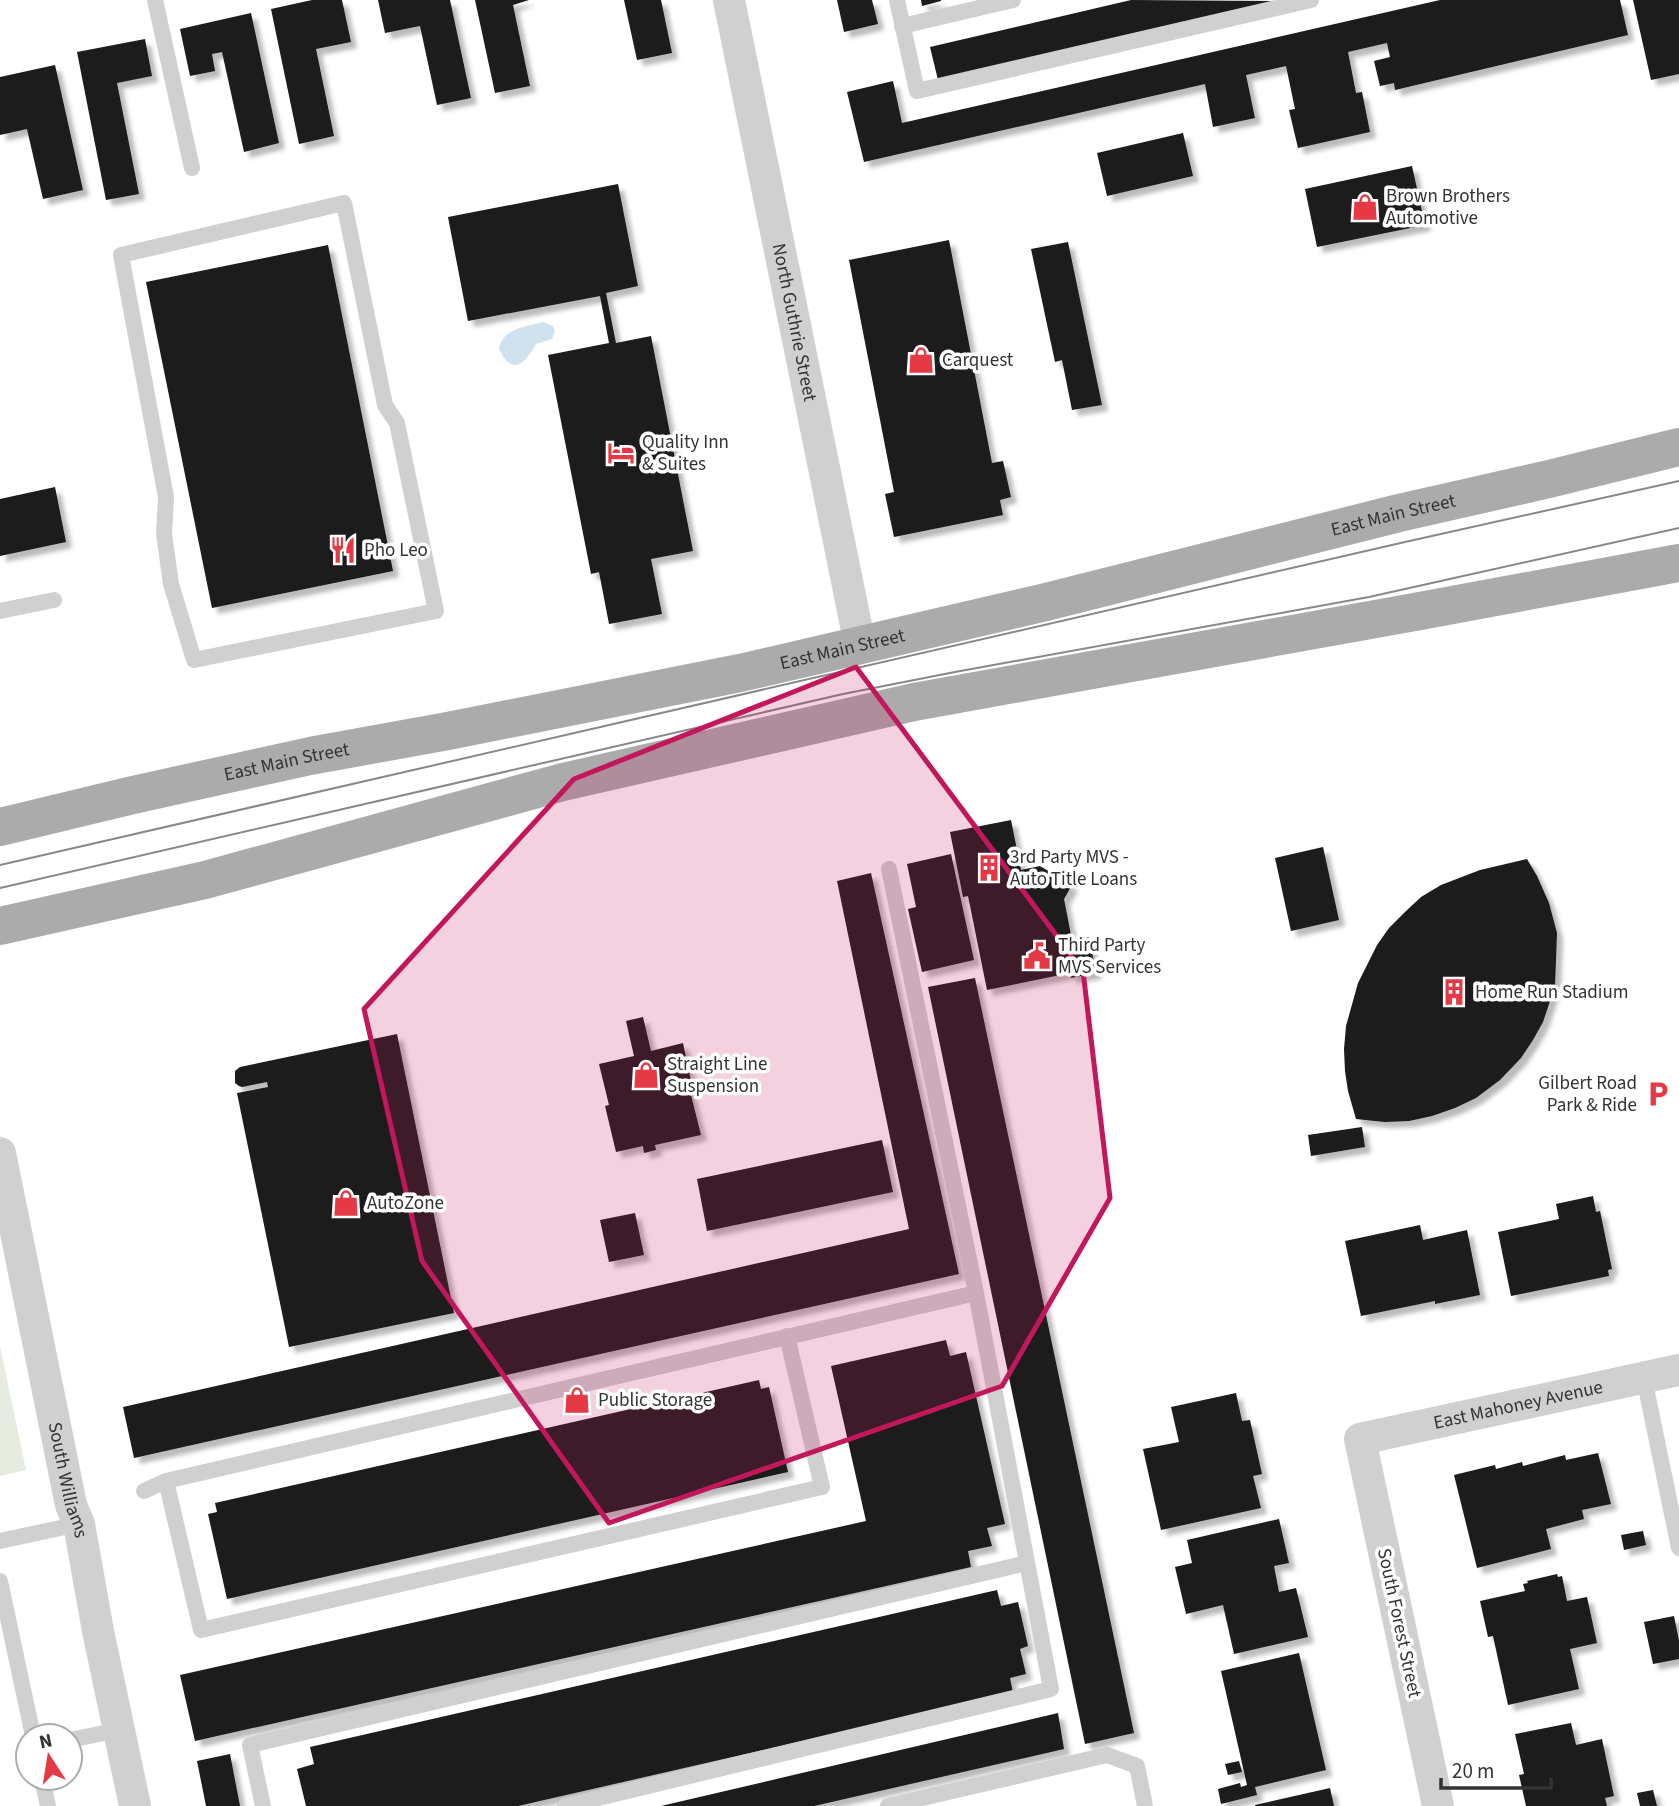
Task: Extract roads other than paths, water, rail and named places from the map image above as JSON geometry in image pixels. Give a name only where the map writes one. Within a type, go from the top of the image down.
[{"type":"main road","name":"East Main Street","points":[[0,827],[298,759],[680,685],[860,645],[1679,447]]},
{"type":"main road","points":[[0,926],[205,880],[564,782],[914,702],[1679,563]]},
{"type":"street","name":"North Guthrie Street","points":[[729,0],[860,645]]},
{"type":"street","name":"South Williams","points":[[0,1153],[71,1505],[79,1524],[98,1631],[135,1806]]},
{"type":"street","name":"East Mahoney Avenue","points":[[1360,1439],[1679,1370]]},
{"type":"street","name":"South Forest Street","points":[[1360,1439],[1437,1806]]},
{"type":"lane","points":[[155,0],[192,168]]},
{"type":"lane","points":[[897,0],[917,91],[1311,0]]},
{"type":"lane","points":[[902,26],[1013,0]]},
{"type":"lane","points":[[344,203],[385,405],[397,424],[436,611],[194,660],[171,584],[164,534],[166,497],[121,255],[344,203]]},
{"type":"lane","points":[[0,611],[54,600]]},
{"type":"lane","points":[[565,1806],[1051,1689],[976,1293],[890,869]]},
{"type":"lane","points":[[144,1490],[166,1481],[976,1293]]},
{"type":"lane","points":[[166,1481],[201,1630],[822,1487],[787,1336]]},
{"type":"lane","points":[[1644,1378],[1679,1548]]},
{"type":"lane","points":[[0,1541],[79,1524]]},
{"type":"lane","points":[[263,1806],[250,1745],[1027,1563]]},
{"type":"lane","points":[[0,1581],[30,1722]]},
{"type":"lane","points":[[84,1737],[119,1730]]},
{"type":"lane","points":[[888,1806],[1107,1755],[1137,1766],[1145,1806]]},
{"type":"water","points":[[543,322],[553,326],[555,331],[552,339],[536,344],[523,362],[514,365],[509,363],[499,349],[505,337],[522,327]]},
{"type":"tram line","points":[[0,865],[1679,481]]},
{"type":"tram line","points":[[0,888],[843,694],[1369,597],[1679,528]]},
{"type":"place","name":"Brown Brothers Automotive","points":[[1365,207]]},
{"type":"place","name":"Carquest","points":[[921,360]]},
{"type":"place","name":"Quality Inn & Suites","points":[[621,453]]},
{"type":"place","name":"Pho Leo","points":[[343,550]]},
{"type":"place","name":"3rd Party MVS - Auto Title Loans","points":[[989,868]]},
{"type":"place","name":"Third Party MVS Services","points":[[1037,956]]},
{"type":"place","name":"Home Run Stadium","points":[[1454,992]]},
{"type":"place","name":"Straight Line Suspension","points":[[646,1075]]},
{"type":"place","name":"Gilbert Road Park & Ride","points":[[1658,1094]]},
{"type":"place","name":"AutoZone","points":[[346,1203]]},
{"type":"place","name":"Public Storage","points":[[577,1400]]}]
